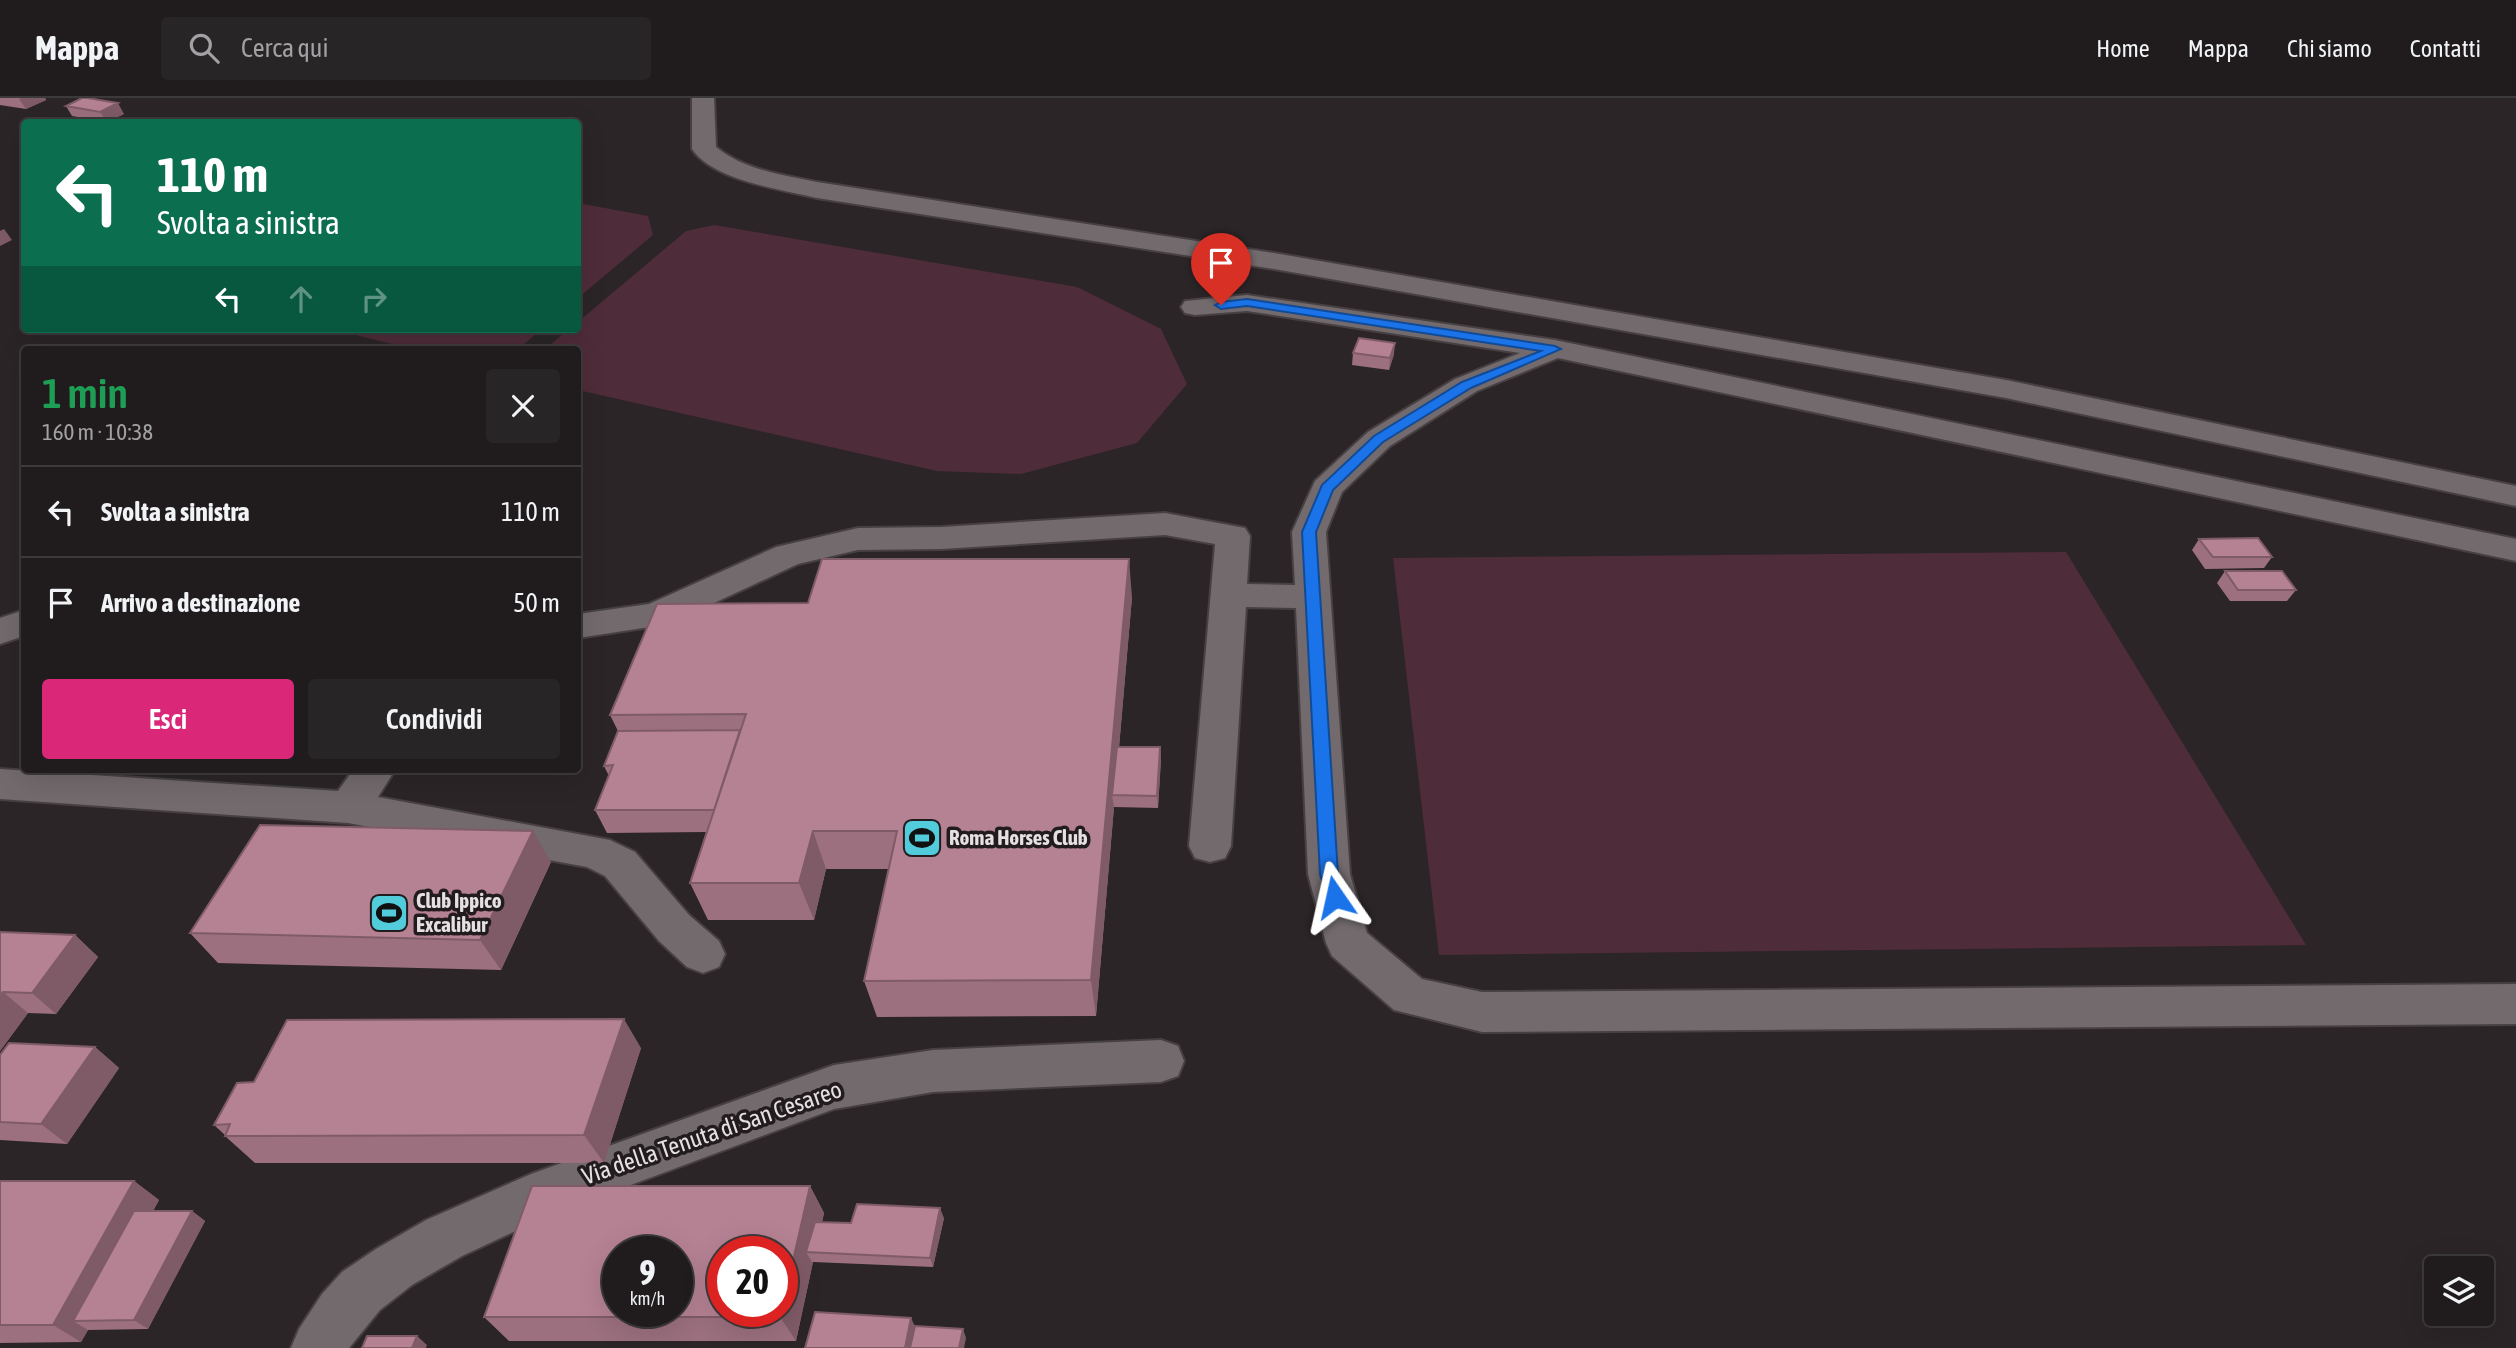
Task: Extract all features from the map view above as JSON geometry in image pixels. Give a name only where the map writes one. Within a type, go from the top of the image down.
[{"type":"street","points":[[703,98],[704,149],[713,159],[759,175],[817,190],[1288,264],[1992,387],[2516,496]]},
{"type":"street","points":[[1195,307],[1247,303],[1555,349],[2516,550]]},
{"type":"street","points":[[1555,349],[1466,385],[1379,439],[1327,488],[1309,532],[1329,874],[1348,943],[1410,996],[1482,1012],[2516,1004]]},
{"type":"street","points":[[581,626],[656,615],[788,555],[858,539],[942,538],[1165,524],[1233,536],[1210,846]]},
{"type":"street","points":[[1229,595],[1312,597]]},
{"type":"street","points":[[0,632],[21,623]]},
{"type":"street","points":[[348,807],[373,773]]},
{"type":"street","points":[[0,785],[348,807],[595,852],[620,864],[674,928],[703,954]]},
{"type":"street","name":"Via della Tenuta di San Cesareo","points":[[318,1348],[341,1313],[361,1291],[394,1266],[444,1238],[531,1198],[834,1087],[933,1071],[1161,1061]]},
{"type":"shaded area","points":[[581,204],[648,216],[653,235],[581,295]]},
{"type":"shaded area","points":[[714,225],[1077,287],[1161,329],[1187,384],[1137,443],[1021,474],[937,471],[581,391],[581,346],[549,346],[564,333],[581,333],[581,319],[686,231]]},
{"type":"shaded area","points":[[348,333],[537,333],[522,346],[400,346]]},
{"type":"shaded area","points":[[2066,552],[2306,945],[1439,955],[1393,558]]},
{"type":"building","points":[[82,98],[118,103],[100,112],[66,106]]},
{"type":"building","points":[[1359,338],[1395,343],[1390,358],[1353,353]]},
{"type":"building","points":[[2258,538],[2272,557],[2213,557],[2199,539]]},
{"type":"building","name":"Roma Horses Club","points":[[822,559],[1129,559],[1091,980],[864,981],[897,831],[813,831],[799,883],[690,883],[746,714],[610,715],[657,604],[808,603]]},
{"type":"building","points":[[2225,571],[2282,571],[2296,590],[2238,590]]},
{"type":"building","points":[[740,730],[714,810],[595,810],[613,765],[604,766],[618,731]]},
{"type":"building","points":[[1117,747],[1160,747],[1157,796],[1112,795]]},
{"type":"building","name":"Club Ippico Excalibur","points":[[260,825],[533,831],[480,940],[190,933]]},
{"type":"building","points":[[0,932],[75,935],[32,993],[3,992],[0,996]]},
{"type":"building","points":[[624,1019],[584,1135],[225,1136],[230,1124],[214,1125],[237,1083],[254,1082],[287,1020]]},
{"type":"building","points":[[9,1043],[95,1047],[41,1124],[0,1122],[0,1055]]},
{"type":"building","points":[[0,1181],[134,1181],[53,1325],[0,1325]]},
{"type":"building","points":[[532,1186],[810,1186],[798,1239],[798,1236],[707,1236],[707,1317],[693,1317],[693,1236],[602,1236],[602,1317],[484,1317]]},
{"type":"building","points":[[857,1204],[940,1208],[930,1258],[806,1252],[815,1222],[851,1223]]},
{"type":"building","points":[[134,1211],[192,1211],[134,1320],[73,1321]]},
{"type":"building","points":[[815,1312],[911,1318],[905,1348],[805,1348]]},
{"type":"building","points":[[915,1326],[963,1329],[959,1348],[910,1348]]},
{"type":"building","points":[[367,1336],[417,1336],[412,1348],[362,1348]]},
{"type":"place","name":"Roma Horses Club","points":[[922,838]]},
{"type":"place","name":"Club Ippico Excalibur","points":[[389,913]]},
{"type":"route","points":[[1221,305],[1247,303],[1555,349],[1466,385],[1379,439],[1327,488],[1309,532],[1329,874],[1335,897]]}]
